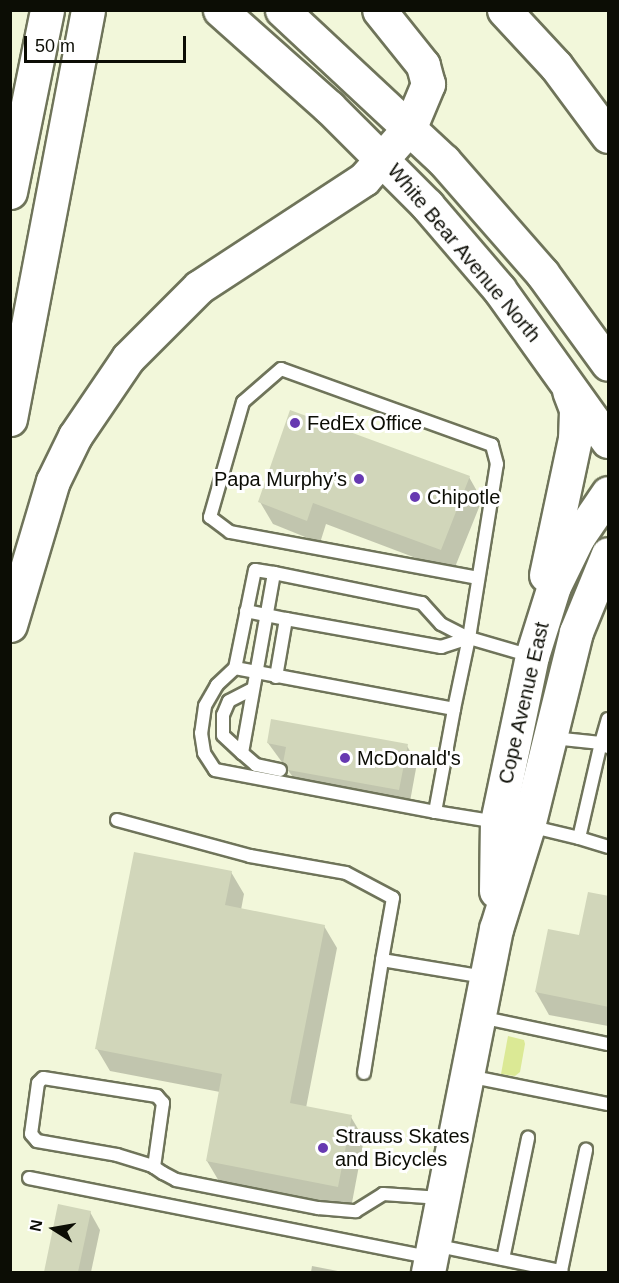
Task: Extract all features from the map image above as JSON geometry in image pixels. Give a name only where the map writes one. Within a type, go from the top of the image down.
[{"type":"main road","points":[[10,192],[46,10]]},
{"type":"main road","points":[[10,419],[88,10]]},
{"type":"main road","name":"White Bear Avenue North","points":[[219,10],[384,159],[491,280],[564,375],[609,441]]},
{"type":"main road","points":[[282,10],[410,127],[504,228],[606,359]]},
{"type":"main road","points":[[10,625],[53,481],[75,436],[128,358],[199,287],[364,179],[410,127],[428,84],[423,65],[379,10]]},
{"type":"main road","points":[[504,10],[556,66],[606,138]]},
{"type":"main road","points":[[532,656],[575,439],[576,409],[564,375]]},
{"type":"main road","name":"Cope Avenue East","points":[[430,1258],[496,929],[512,824],[532,656],[554,586],[578,537],[609,493]]},
{"type":"main road","name":"Cope Avenue East","points":[[512,824],[548,738],[576,632],[609,554]]},
{"type":"main road","points":[[548,738],[591,627],[609,600]]},
{"type":"lane","points":[[435,812],[469,638],[497,465],[492,446],[281,369],[243,402],[210,517],[230,532],[478,578]]},
{"type":"lane","points":[[532,656],[469,638],[441,624],[422,603],[255,570],[235,668],[217,685],[205,706],[201,733],[204,753],[216,770],[435,812],[512,824],[579,838],[609,847]]},
{"type":"lane","points":[[242,753],[251,690],[274,573]]},
{"type":"lane","points":[[246,611],[441,648],[469,638]]},
{"type":"lane","points":[[276,677],[286,619]]},
{"type":"lane","points":[[235,668],[454,709]]},
{"type":"lane","points":[[251,690],[229,701],[223,715],[223,735],[256,765],[280,770]]},
{"type":"lane","points":[[579,838],[605,745],[609,719]]},
{"type":"lane","points":[[548,738],[605,745]]},
{"type":"lane","points":[[117,820],[250,856],[346,873],[393,898],[364,1074]]},
{"type":"lane","points":[[382,960],[487,977]]},
{"type":"lane","points":[[478,1017],[609,1044]]},
{"type":"lane","points":[[467,1076],[609,1104]]},
{"type":"lane","points":[[154,1167],[163,1103],[157,1096],[43,1078],[38,1083],[32,1113],[32,1134],[37,1141],[117,1155],[154,1167],[176,1180],[340,1211],[356,1211],[383,1194],[442,1198]]},
{"type":"lane","points":[[503,1259],[528,1138]]},
{"type":"lane","points":[[29,1178],[430,1258],[503,1259],[561,1271],[586,1150]]},
{"type":"green space","points":[[508,1036],[524,1040],[525,1044],[520,1072],[515,1076],[501,1074]]},
{"type":"building","points":[[290,410],[470,476],[441,550],[313,503],[307,521],[258,502]]},
{"type":"building","name":"McDonald's","points":[[271,719],[408,744],[399,790],[288,770],[283,763],[286,747],[267,743]]},
{"type":"building","points":[[134,852],[232,871],[225,905],[325,925],[290,1103],[352,1115],[338,1187],[206,1161],[222,1074],[95,1049]]},
{"type":"building","points":[[588,892],[609,896],[609,1007],[535,992],[548,929],[579,935]]},
{"type":"building","points":[[58,1204],[91,1211],[78,1272],[44,1272]]},
{"type":"place","name":"FedEx Office","points":[[295,423]]},
{"type":"place","name":"Papa Murphy’s","points":[[359,479]]},
{"type":"place","name":"Chipotle","points":[[415,497]]},
{"type":"place","name":"McDonald's","points":[[345,758]]},
{"type":"place","name":"Strauss Skates and Bicycles","points":[[323,1148]]}]
